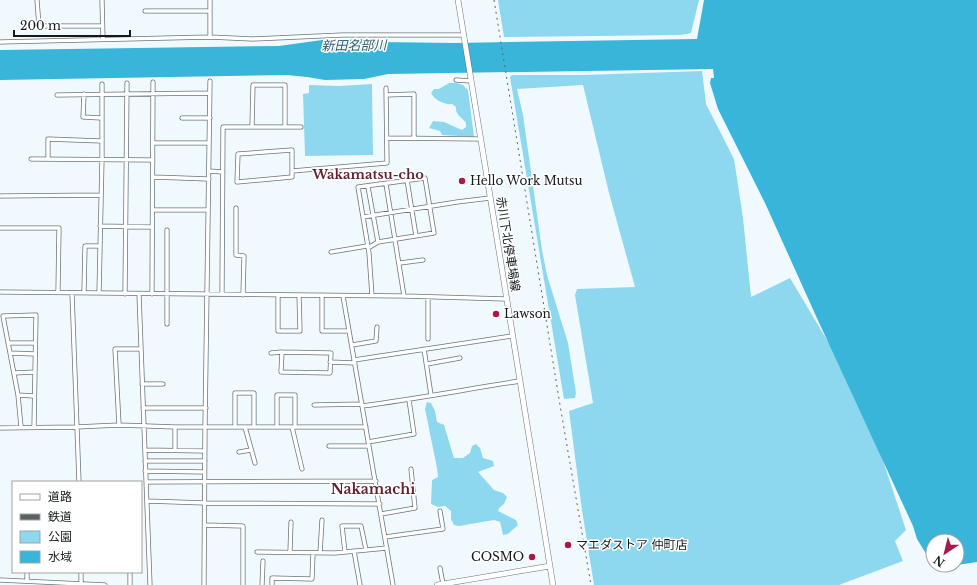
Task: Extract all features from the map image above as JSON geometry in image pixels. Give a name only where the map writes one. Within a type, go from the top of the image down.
[{"type":"main road","name":"赤川下北停車場線","points":[[458,0],[553,585]]},
{"type":"main road","points":[[440,584],[550,566]]},
{"type":"street","points":[[37,0],[39,26],[102,26]]},
{"type":"street","points":[[102,0],[103,40]]},
{"type":"street","points":[[210,0],[210,37]]},
{"type":"street","points":[[145,11],[210,12]]},
{"type":"street","points":[[0,42],[210,37],[252,39],[342,35],[464,36]]},
{"type":"street","points":[[456,80],[471,81]]},
{"type":"street","points":[[204,585],[210,81]]},
{"type":"street","points":[[152,294],[153,82]]},
{"type":"street","points":[[125,294],[127,83]]},
{"type":"street","points":[[99,293],[102,84]]},
{"type":"street","points":[[252,127],[252,85],[285,85],[285,126]]},
{"type":"street","points":[[292,171],[387,163],[386,88]]},
{"type":"street","points":[[57,95],[210,93]]},
{"type":"street","points":[[84,94],[83,117],[101,118]]},
{"type":"street","points":[[386,95],[414,94],[414,138]]},
{"type":"street","points":[[182,118],[210,118]]},
{"type":"street","points":[[222,294],[223,127],[301,127]]},
{"type":"street","points":[[387,138],[480,139]]},
{"type":"street","points":[[48,159],[48,139],[101,141]]},
{"type":"street","points":[[153,143],[209,143]]},
{"type":"street","points":[[292,150],[292,171],[292,177],[237,182],[238,154],[292,150]]},
{"type":"street","points":[[31,159],[153,160]]},
{"type":"street","points":[[209,171],[222,172]]},
{"type":"street","points":[[153,177],[209,179]]},
{"type":"street","points":[[331,252],[367,247],[378,242],[434,233],[425,178],[368,187],[358,187],[367,247],[372,296]]},
{"type":"street","points":[[407,180],[416,236]]},
{"type":"street","points":[[386,184],[400,263],[404,296]]},
{"type":"street","points":[[368,187],[378,242]]},
{"type":"street","points":[[0,196],[101,195]]},
{"type":"street","points":[[363,218],[411,209],[490,198]]},
{"type":"street","points":[[236,208],[236,255],[244,256],[243,295]]},
{"type":"street","points":[[152,210],[208,210]]},
{"type":"street","points":[[100,226],[152,227]]},
{"type":"street","points":[[0,228],[59,228],[58,292]]},
{"type":"street","points":[[167,230],[167,324]]},
{"type":"street","points":[[84,292],[85,246],[100,246]]},
{"type":"street","points":[[400,263],[423,260]]},
{"type":"street","points":[[0,292],[404,296],[506,299]]},
{"type":"street","points":[[72,293],[79,481]]},
{"type":"street","points":[[138,294],[150,585]]},
{"type":"street","points":[[278,295],[278,331],[300,331],[299,295]]},
{"type":"street","points":[[322,295],[322,331],[349,331]]},
{"type":"street","points":[[343,296],[393,585]]},
{"type":"street","points":[[428,297],[428,339]]},
{"type":"street","points":[[22,427],[18,396],[3,316],[36,316],[34,427]]},
{"type":"street","points":[[352,345],[376,341],[377,327]]},
{"type":"street","points":[[330,362],[354,361],[512,336]]},
{"type":"street","points":[[8,343],[35,343]]},
{"type":"street","points":[[119,425],[115,349],[140,349]]},
{"type":"street","points":[[424,349],[431,395]]},
{"type":"street","points":[[271,353],[282,352],[331,353],[330,373],[281,372],[282,352]]},
{"type":"street","points":[[10,354],[35,354]]},
{"type":"street","points":[[427,364],[460,358]]},
{"type":"street","points":[[14,373],[35,372]]},
{"type":"street","points":[[314,405],[362,405],[409,400],[431,395],[520,381]]},
{"type":"street","points":[[142,384],[163,384]]},
{"type":"street","points":[[235,427],[236,393],[254,393],[254,427]]},
{"type":"street","points":[[277,427],[277,395],[295,395],[294,427],[302,470]]},
{"type":"street","points":[[18,396],[34,396]]},
{"type":"street","points":[[329,446],[369,444],[414,434],[409,400]]},
{"type":"street","points":[[143,408],[206,408]]},
{"type":"street","points":[[0,428],[119,425],[175,427],[366,427]]},
{"type":"street","points":[[175,427],[175,450]]},
{"type":"street","points":[[245,427],[255,463]]},
{"type":"street","points":[[144,450],[205,451]]},
{"type":"street","points":[[239,452],[251,450]]},
{"type":"street","points":[[145,461],[205,461]]},
{"type":"street","points":[[381,514],[415,508],[411,469]]},
{"type":"street","points":[[145,472],[205,472]]},
{"type":"street","points":[[146,482],[376,481]]},
{"type":"street","points":[[142,504],[380,504]]},
{"type":"street","points":[[385,537],[443,529],[440,511]]},
{"type":"street","points":[[320,553],[322,520]]},
{"type":"street","points":[[290,552],[291,522]]},
{"type":"street","points":[[205,525],[243,526],[243,585]]},
{"type":"street","points":[[345,552],[342,526],[361,526],[366,550]]},
{"type":"street","points":[[257,552],[320,553],[386,548]]},
{"type":"street","points":[[354,551],[360,585]]},
{"type":"street","points":[[272,585],[272,578],[312,579],[313,553]]},
{"type":"street","points":[[262,561],[262,585]]},
{"type":"street","points":[[440,568],[440,584]]},
{"type":"street","points":[[27,573],[27,581]]},
{"type":"street","points":[[81,573],[81,584]]},
{"type":"street","points":[[130,573],[130,585]]},
{"type":"street","points":[[0,580],[105,585]]},
{"type":"green space","points":[[498,0],[699,0],[691,33],[681,35],[504,37]]},
{"type":"green space","points":[[702,71],[706,104],[734,159],[743,218],[751,297],[790,278],[840,362],[867,412],[906,530],[895,541],[903,561],[839,585],[594,585],[582,510],[569,411],[593,403],[575,295],[577,289],[635,287],[609,193],[583,85],[517,89],[523,115],[542,250],[547,275],[568,343],[576,393],[575,398],[564,399],[510,77],[512,75],[583,75]]},
{"type":"green space","points":[[449,83],[463,85],[468,90],[474,137],[442,135],[440,131],[429,128],[433,121],[444,122],[462,130],[466,127],[466,123],[458,114],[456,107],[452,104],[440,102],[432,96],[431,93],[434,89],[439,89]]},
{"type":"green space","points":[[372,84],[373,155],[305,156],[303,94],[309,93],[309,85],[339,86]]},
{"type":"green space","points":[[427,402],[431,403],[435,411],[437,422],[444,425],[454,458],[463,458],[470,453],[472,446],[476,444],[480,448],[483,458],[493,461],[494,466],[478,472],[494,490],[503,493],[507,497],[504,504],[498,511],[516,520],[518,525],[508,534],[503,535],[500,522],[494,520],[459,526],[454,525],[451,519],[451,511],[445,506],[438,507],[431,504],[432,480],[438,477],[425,409]]},
{"type":"water","name":"新田名部川","points":[[704,0],[977,0],[977,562],[965,564],[965,533],[925,533],[925,552],[917,539],[913,526],[765,203],[718,109],[710,83],[711,78],[714,78],[713,69],[388,74],[364,79],[325,80],[287,75],[0,80],[0,50],[279,46],[322,40],[366,39],[378,42],[455,43],[697,39]]},
{"type":"railway","points":[[494,0],[591,585]]},
{"type":"place","name":"Hello Work Mutsu","points":[[462,181]]},
{"type":"place","name":"Lawson","points":[[496,314]]},
{"type":"place","name":"マエダストア 仲町店","points":[[568,545]]},
{"type":"place","name":"COSMO","points":[[532,557]]},
{"type":"district","name":"Wakamatsu-cho","points":[[368,174]]},
{"type":"district","name":"Nakamachi","points":[[373,489]]}]
